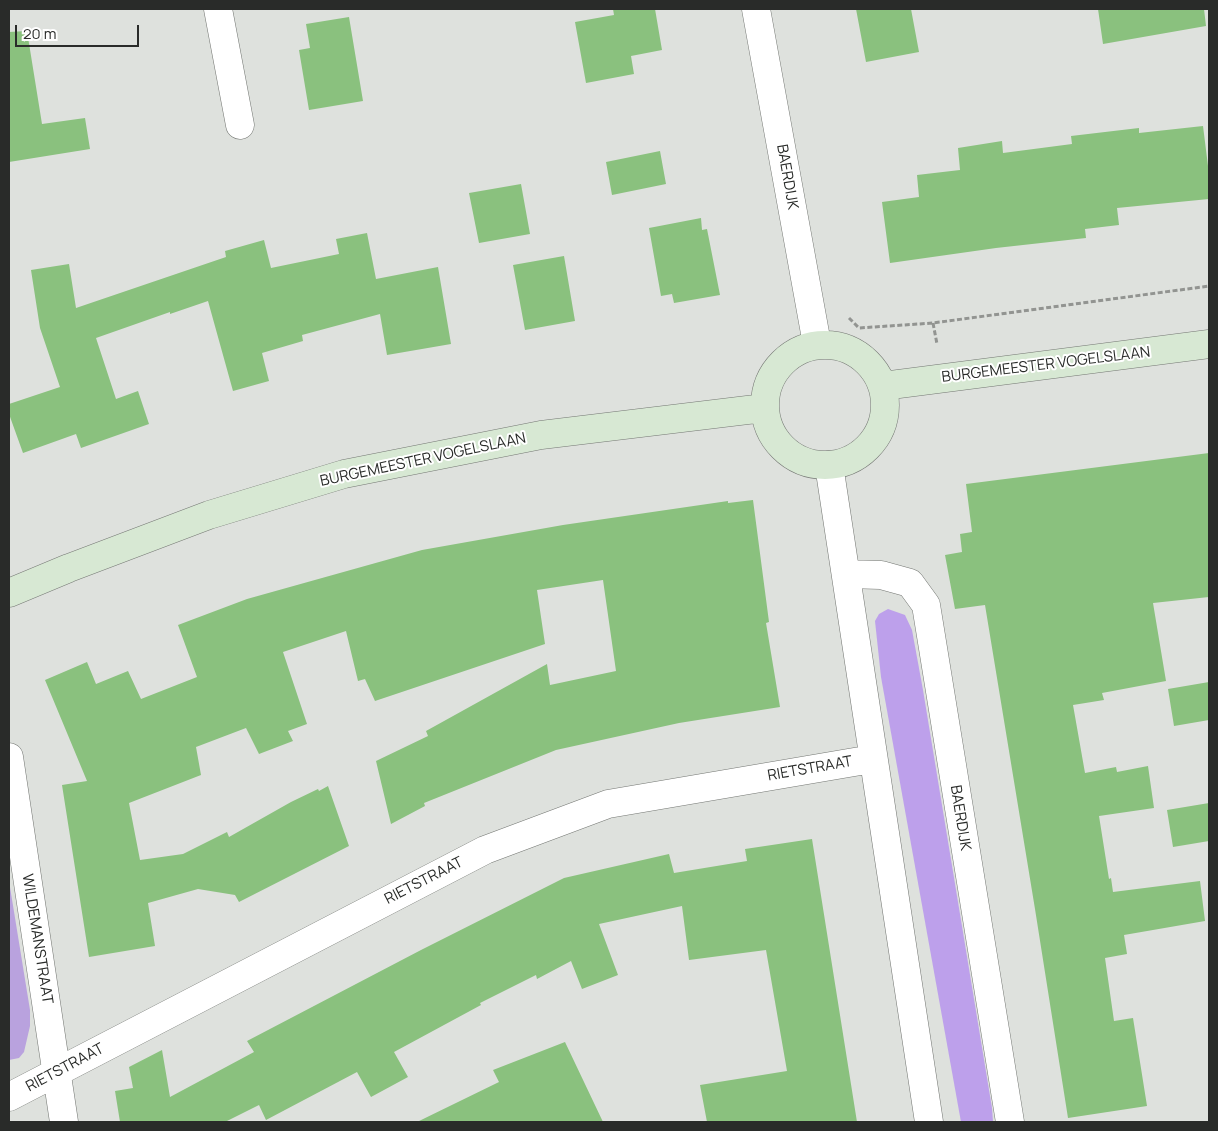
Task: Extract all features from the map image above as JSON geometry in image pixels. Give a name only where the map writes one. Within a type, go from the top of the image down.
[{"type":"street","points":[[218,9],[240,125]]},
{"type":"street","name":"BAERDIJK","points":[[756,9],[817,344]]},
{"type":"street","points":[[817,344],[829,344],[846,348],[862,356],[875,370],[883,386],[886,408],[881,429],[868,447],[850,460],[829,465],[811,464],[795,458],[781,447],[771,433],[765,417],[764,398],[770,379],[781,362],[795,352],[817,344]]},
{"type":"street","name":"BURGEMEESTER VOGELSLAAN","points":[[883,386],[1209,344]]},
{"type":"street","name":"BURGEMEESTER VOGELSLAAN","points":[[9,593],[209,515],[344,474],[541,435],[764,408]]},
{"type":"street","points":[[829,465],[872,759],[929,1122]]},
{"type":"street","name":"BAERDIJK","points":[[846,574],[881,575],[910,583],[926,605],[1010,1122]]},
{"type":"street","name":"WILDEMANSTRAAT","points":[[9,757],[64,1122]]},
{"type":"street","name":"RIETSTRAAT","points":[[9,1097],[485,850],[608,804],[872,759]]},
{"type":"path","points":[[812,311],[838,308],[859,328],[933,322],[1209,286]]},
{"type":"shaded area","points":[[888,609],[905,615],[912,630],[993,1122],[961,1122],[881,677],[875,621],[879,614]]},
{"type":"shaded area","points":[[9,881],[30,1010],[30,1026],[24,1052],[19,1058],[9,1060]]},
{"type":"building","points":[[613,9],[655,9],[662,50],[631,56],[634,74],[586,83],[575,22],[614,15]]},
{"type":"building","points":[[856,9],[911,9],[919,52],[866,62]]},
{"type":"building","points":[[1098,9],[1204,9],[1206,26],[1103,44]]},
{"type":"building","points":[[349,17],[363,101],[309,110],[299,50],[310,48],[306,24]]},
{"type":"building","points":[[27,31],[42,124],[85,118],[90,149],[9,162],[9,32]]},
{"type":"building","points":[[1203,126],[1209,174],[1209,199],[1117,208],[1119,225],[1085,229],[1086,238],[890,263],[882,202],[919,197],[917,175],[960,170],[958,148],[1002,141],[1003,153],[1072,144],[1071,136],[1139,128],[1139,133]]},
{"type":"building","points":[[660,151],[666,184],[612,195],[606,162]]},
{"type":"building","points":[[521,184],[530,234],[479,243],[469,193]]},
{"type":"building","points":[[701,218],[702,230],[707,229],[720,295],[674,303],[672,294],[661,296],[649,228]]},
{"type":"building","points":[[367,233],[376,279],[438,267],[451,344],[387,355],[380,314],[302,335],[303,341],[262,353],[269,381],[233,391],[208,301],[96,338],[116,399],[138,391],[149,424],[81,448],[76,434],[23,453],[9,414],[9,404],[60,387],[40,328],[31,270],[69,264],[76,308],[226,257],[225,251],[264,240],[271,268],[339,254],[336,239]]},
{"type":"building","points":[[564,256],[575,321],[525,330],[513,265]]},
{"type":"building","points":[[1209,453],[1209,597],[1153,603],[1166,681],[1102,693],[1104,700],[1073,705],[1085,773],[1116,767],[1117,772],[1148,766],[1154,808],[1099,816],[1109,879],[1111,878],[1113,892],[1200,881],[1205,921],[1124,935],[1127,954],[1105,958],[1114,1021],[1133,1018],[1147,1106],[1068,1118],[985,605],[955,609],[945,555],[962,552],[960,534],[972,532],[966,484]]},
{"type":"building","points":[[753,500],[769,622],[766,623],[780,707],[679,723],[556,750],[424,803],[425,806],[391,824],[376,761],[428,736],[426,731],[547,664],[550,685],[616,671],[603,580],[537,590],[545,644],[375,701],[365,679],[358,681],[346,631],[283,652],[307,724],[288,731],[293,741],[259,754],[246,728],[196,747],[201,775],[129,803],[140,860],[183,854],[227,832],[229,837],[291,802],[328,786],[349,846],[239,902],[235,895],[198,889],[148,903],[155,946],[89,957],[62,785],[87,781],[45,680],[87,662],[96,684],[128,671],[141,699],[197,677],[178,625],[247,599],[422,550],[563,525],[728,501],[728,503]]},
{"type":"building","points":[[1209,682],[1209,720],[1174,726],[1168,689]]},
{"type":"building","points":[[1209,803],[1209,841],[1173,847],[1167,810]]},
{"type":"building","points":[[812,839],[857,1122],[707,1122],[700,1085],[787,1071],[766,950],[689,960],[682,906],[599,924],[618,975],[582,989],[571,961],[537,979],[536,975],[480,1003],[481,1005],[394,1052],[408,1077],[371,1097],[357,1072],[266,1120],[259,1105],[225,1122],[120,1122],[115,1091],[133,1088],[129,1067],[162,1050],[170,1097],[254,1052],[247,1041],[564,878],[669,854],[674,873],[747,861],[745,849]]},
{"type":"building","points":[[565,1042],[603,1122],[417,1122],[499,1082],[493,1070]]}]
